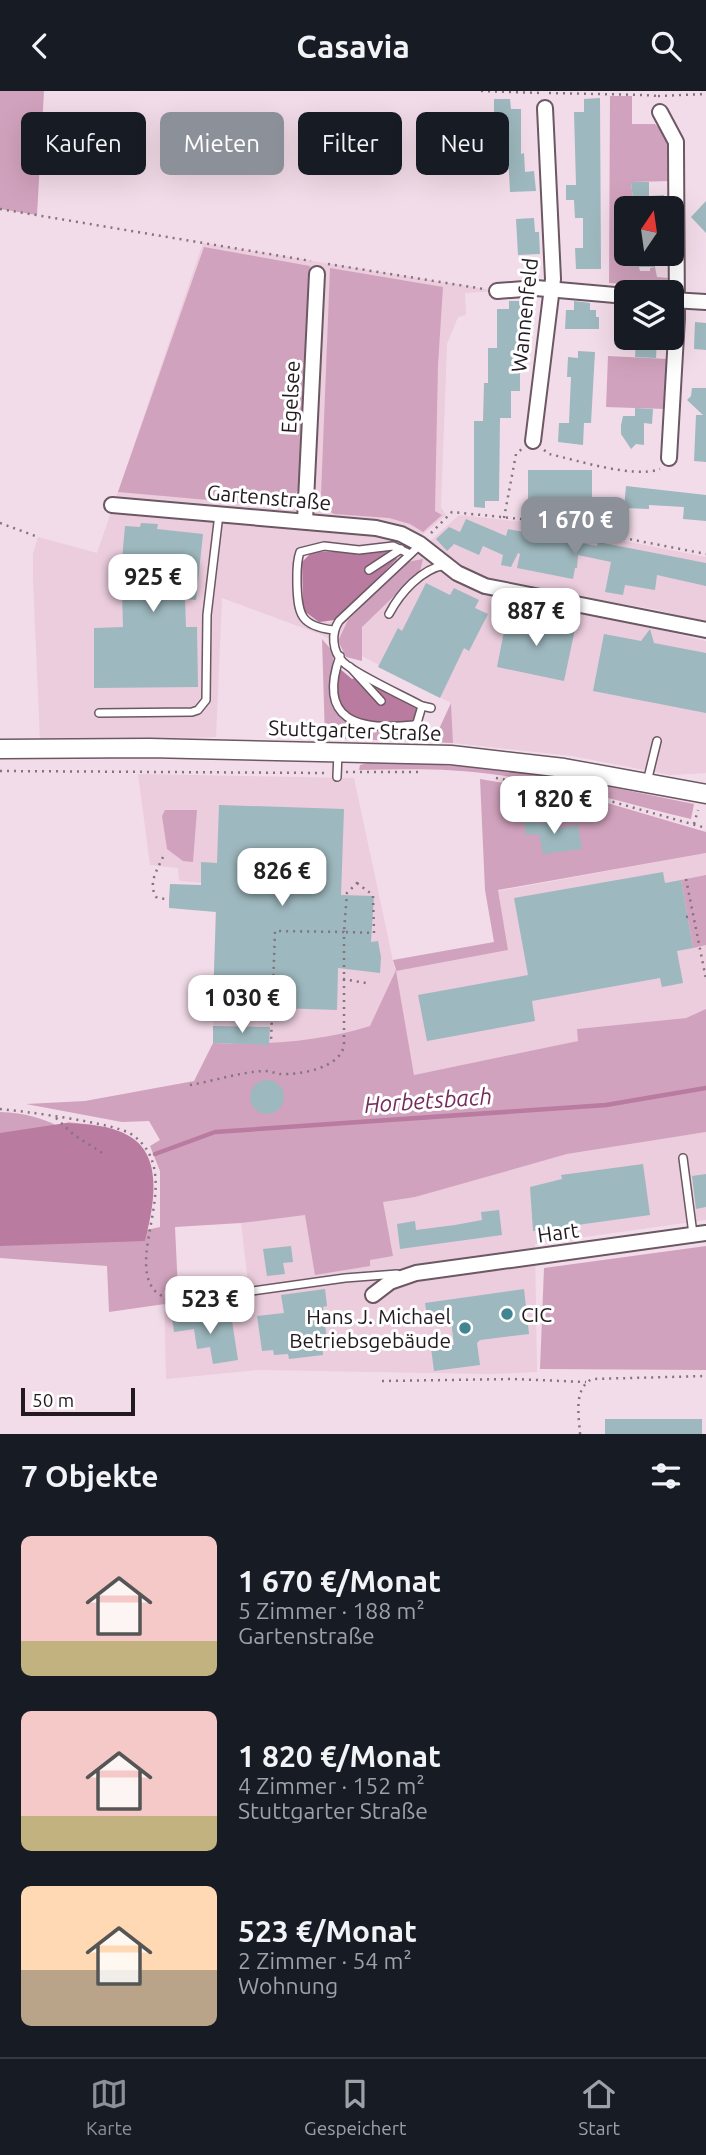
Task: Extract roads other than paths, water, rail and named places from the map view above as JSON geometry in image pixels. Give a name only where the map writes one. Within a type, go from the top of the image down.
[{"type":"street","name":"Wannenfeld","points":[[533,440],[553,263],[545,108]]},
{"type":"street","points":[[660,112],[676,142],[674,280]]},
{"type":"street","name":"Egelsee","points":[[305,521],[318,266]]},
{"type":"street","points":[[496,291],[551,290],[614,295]]},
{"type":"street","points":[[684,301],[706,302]]},
{"type":"street","points":[[669,458],[672,350]]},
{"type":"street","name":"Gartenstraße","points":[[112,505],[376,528],[401,534],[415,549],[485,586],[706,630]]},
{"type":"street","name":"Stuttgarter Straße","points":[[0,749],[149,748],[451,755],[564,768],[706,794]]},
{"type":"street","name":"Hart","points":[[373,1295],[390,1282],[415,1273],[699,1234]]},
{"type":"lane","points":[[99,713],[192,712],[206,700],[208,615],[219,515]]},
{"type":"lane","points":[[333,630],[318,628],[304,620],[298,609],[297,560],[300,552],[324,546],[359,550],[393,546],[415,549]]},
{"type":"lane","points":[[369,570],[401,549]]},
{"type":"lane","points":[[333,630],[415,549]]},
{"type":"lane","points":[[389,614],[398,598],[431,568],[445,565]]},
{"type":"lane","points":[[333,630],[340,656],[356,677],[381,701]]},
{"type":"lane","points":[[340,656],[333,681],[337,709],[344,716],[367,724],[414,725],[422,706]]},
{"type":"lane","points":[[349,666],[422,706],[431,708]]},
{"type":"lane","points":[[647,783],[657,741]]},
{"type":"lane","points":[[337,778],[338,752]]},
{"type":"lane","points":[[683,1158],[699,1234]]},
{"type":"lane","name":"Hart","points":[[245,1292],[345,1278],[415,1273]]},
{"type":"waterway","name":"Horbetsbach","points":[[155,1154],[215,1132],[606,1105],[706,1088]]},
{"type":"place","name":"CIC","points":[[507,1314]]},
{"type":"place","name":"Hans J. Michael Betriebsgebäude","points":[[465,1328]]}]
